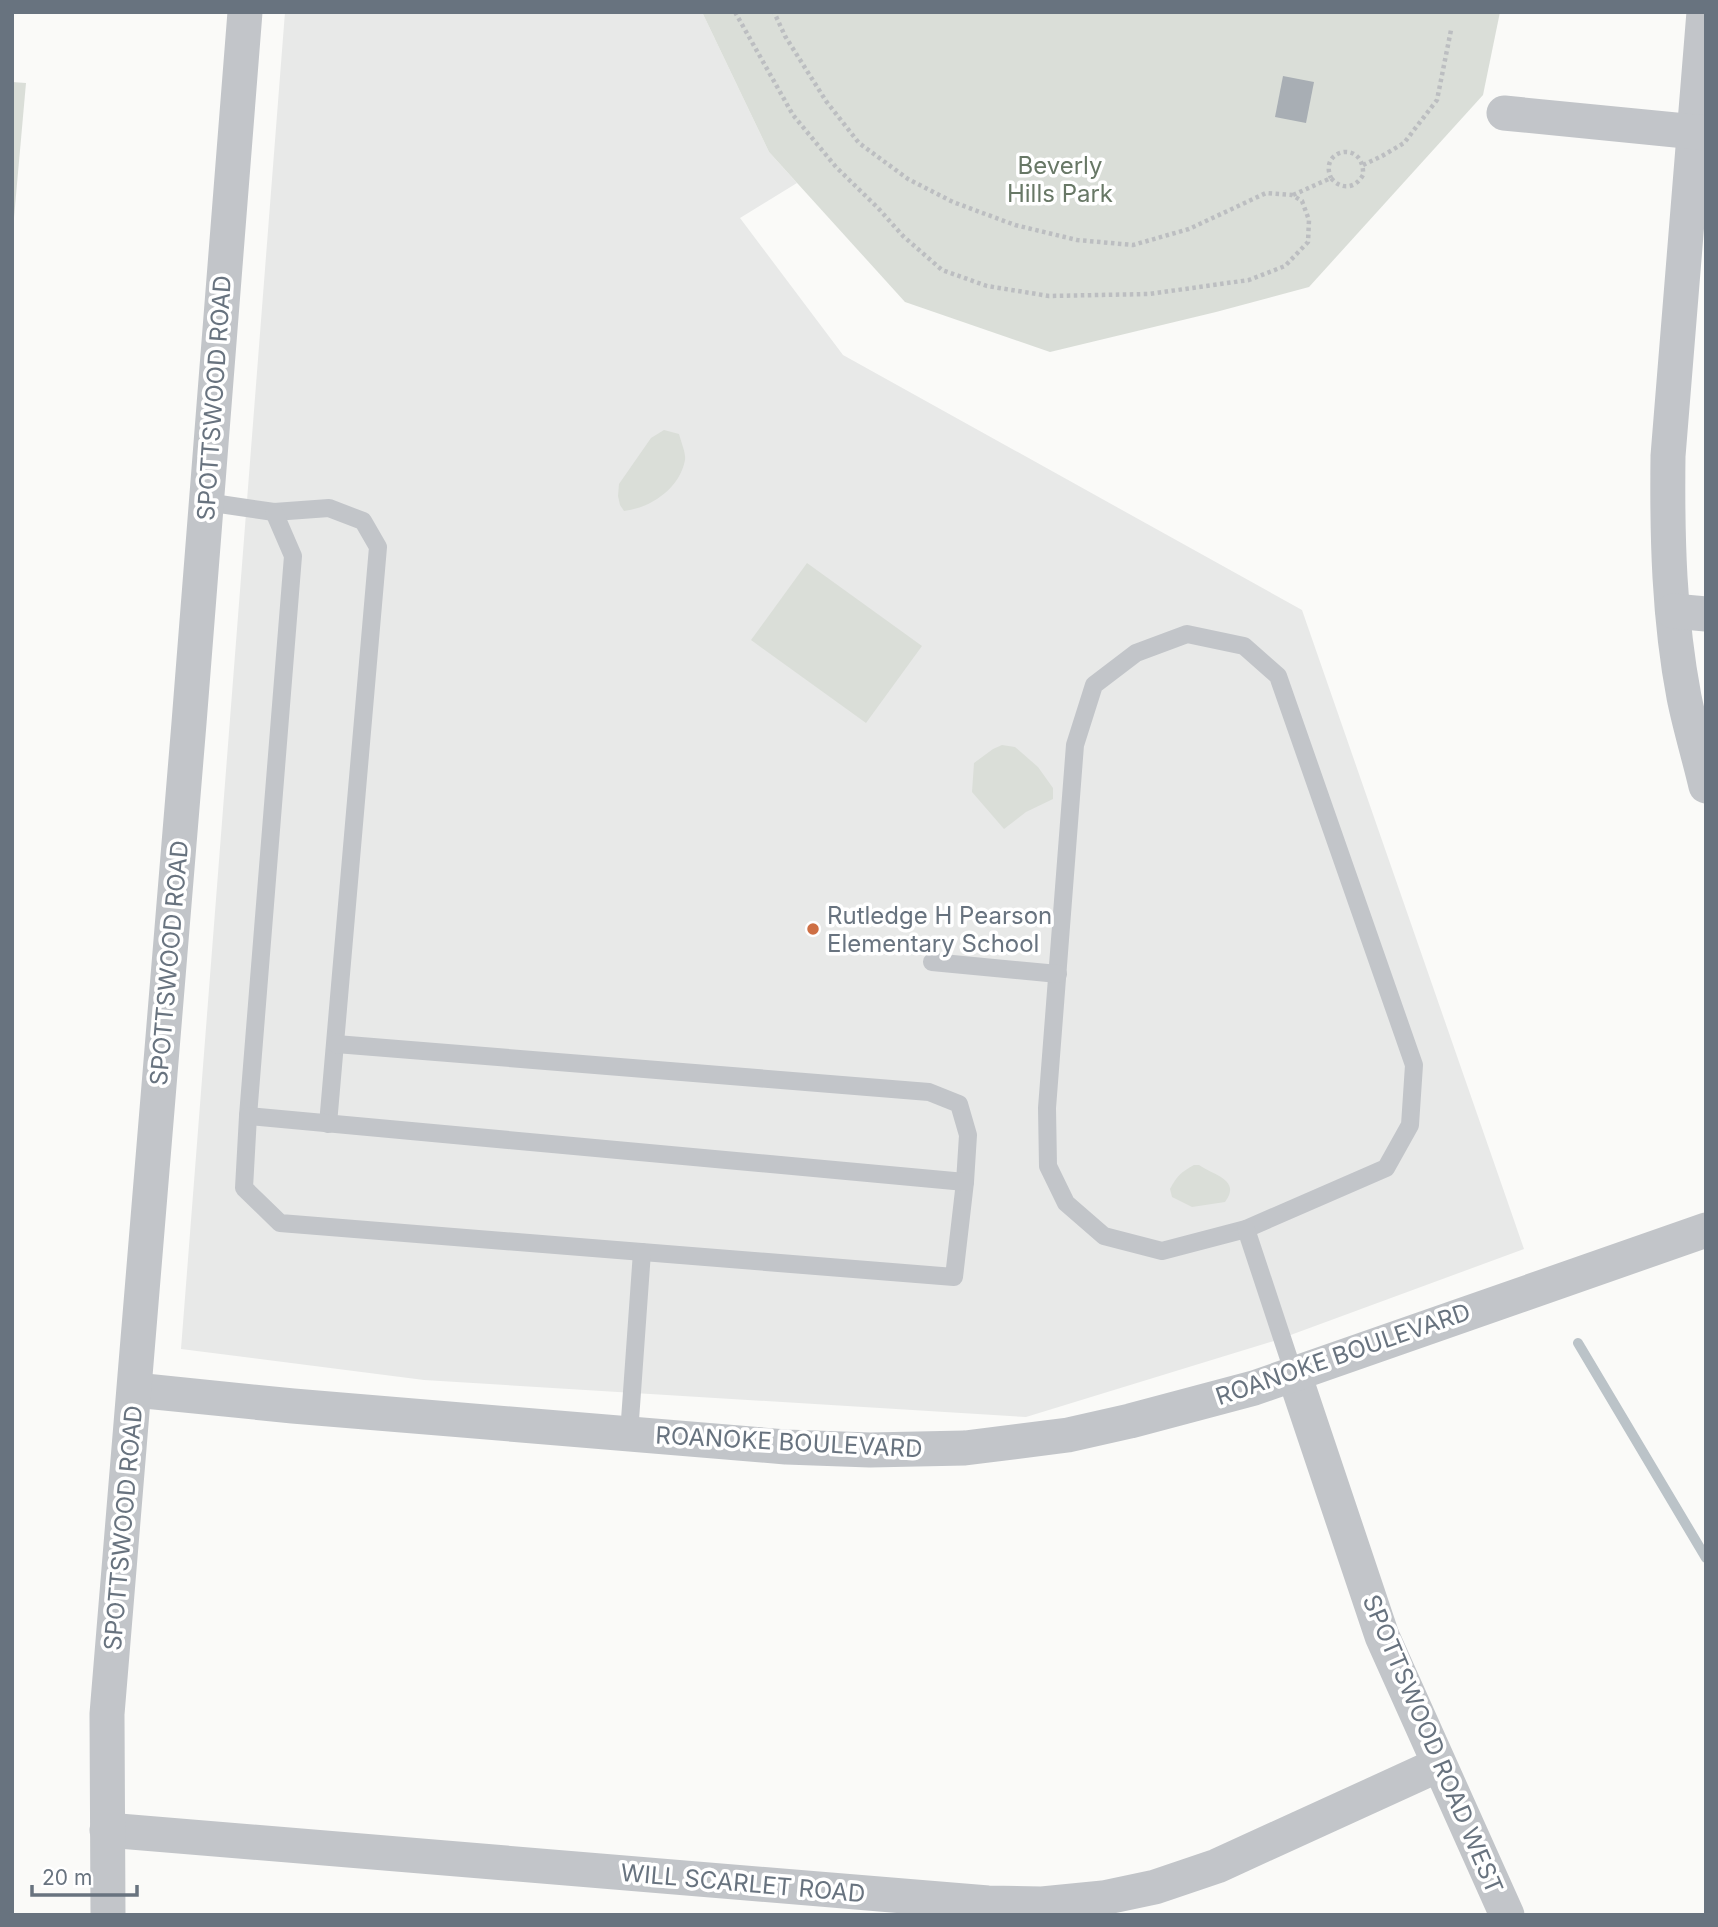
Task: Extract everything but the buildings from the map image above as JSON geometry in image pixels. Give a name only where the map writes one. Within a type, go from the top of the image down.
[{"type":"street","name":"SPOTTSWOOD ROAD","points":[[108,1915],[107,1714],[244,12]]},
{"type":"street","points":[[1704,12],[1700,133],[1668,457],[1667,530],[1689,613],[1684,696],[1706,786]]},
{"type":"street","points":[[1504,113],[1700,133]]},
{"type":"street","name":"ROANOKE BOULEVARD","points":[[135,1390],[786,1447],[965,1448],[1068,1435],[1254,1388],[1706,1230]]},
{"type":"street","name":"SPOTTSWOOD ROAD WEST","points":[[1294,1374],[1382,1636],[1507,1915]]},
{"type":"street","name":"WILL SCARLET ROAD","points":[[107,1830],[988,1903],[1042,1904],[1102,1898],[1155,1887],[1217,1866],[1438,1765]]},
{"type":"lane","points":[[206,502],[274,512],[329,508],[363,521],[378,547],[328,1124]]},
{"type":"lane","points":[[274,512],[293,556],[244,1188],[280,1223],[954,1277],[968,1135],[959,1104],[929,1092],[336,1044]]},
{"type":"lane","points":[[1187,634],[1244,646],[1278,676],[1414,1065],[1410,1125],[1386,1168],[1246,1229],[1162,1251],[1104,1236],[1066,1203],[1048,1166],[1047,1108],[1075,745],[1094,685],[1136,653],[1187,634]]},
{"type":"lane","points":[[932,962],[1058,974]]},
{"type":"lane","points":[[248,1116],[965,1182]]},
{"type":"lane","points":[[1246,1229],[1294,1374]]},
{"type":"lane","points":[[629,1434],[642,1252]]},
{"type":"path","points":[[735,12],[793,115],[835,167],[903,236],[942,270],[987,286],[1049,296],[1149,295],[1249,280],[1285,267],[1308,242],[1309,220],[1302,201],[1292,195],[1266,193],[1189,229],[1133,245],[1077,240],[1015,225],[953,202],[908,179],[859,143],[826,101],[785,36],[774,12]]},
{"type":"path","points":[[1363,165],[1404,143],[1437,100],[1449,30]]},
{"type":"path","points":[[1350,152],[1356,155],[1363,165],[1363,175],[1356,184],[1347,187],[1331,178],[1329,164],[1338,153],[1350,152]]},
{"type":"path","points":[[1292,195],[1331,178]]},
{"type":"shaded area","name":"Rutledge H Pearson Elementary School","points":[[285,12],[702,12],[769,152],[797,183],[740,218],[843,355],[1302,610],[1524,1249],[1277,1340],[1026,1417],[424,1380],[181,1349]]},
{"type":"green space","name":"Beverly Hills Park","points":[[702,12],[1500,12],[1483,95],[1309,287],[1050,352],[905,302],[769,152]]},
{"type":"green space","points":[[12,82],[26,83],[12,240]]},
{"type":"green space","points":[[664,430],[679,434],[685,457],[682,470],[671,488],[663,495],[644,506],[624,511],[618,496],[619,484],[651,438]]},
{"type":"green space","points":[[807,563],[922,646],[866,723],[751,640]]},
{"type":"green space","points":[[1002,745],[1015,747],[1038,767],[1053,788],[1053,799],[1026,812],[1004,829],[972,792],[974,763]]},
{"type":"green space","points":[[1194,1165],[1218,1175],[1228,1183],[1229,1195],[1225,1202],[1192,1207],[1172,1197],[1170,1189],[1175,1181]]},
{"type":"waterway","points":[[1578,1343],[1706,1558]]},
{"type":"place","name":"Rutledge H Pearson Elementary School","points":[[813,929]]}]
